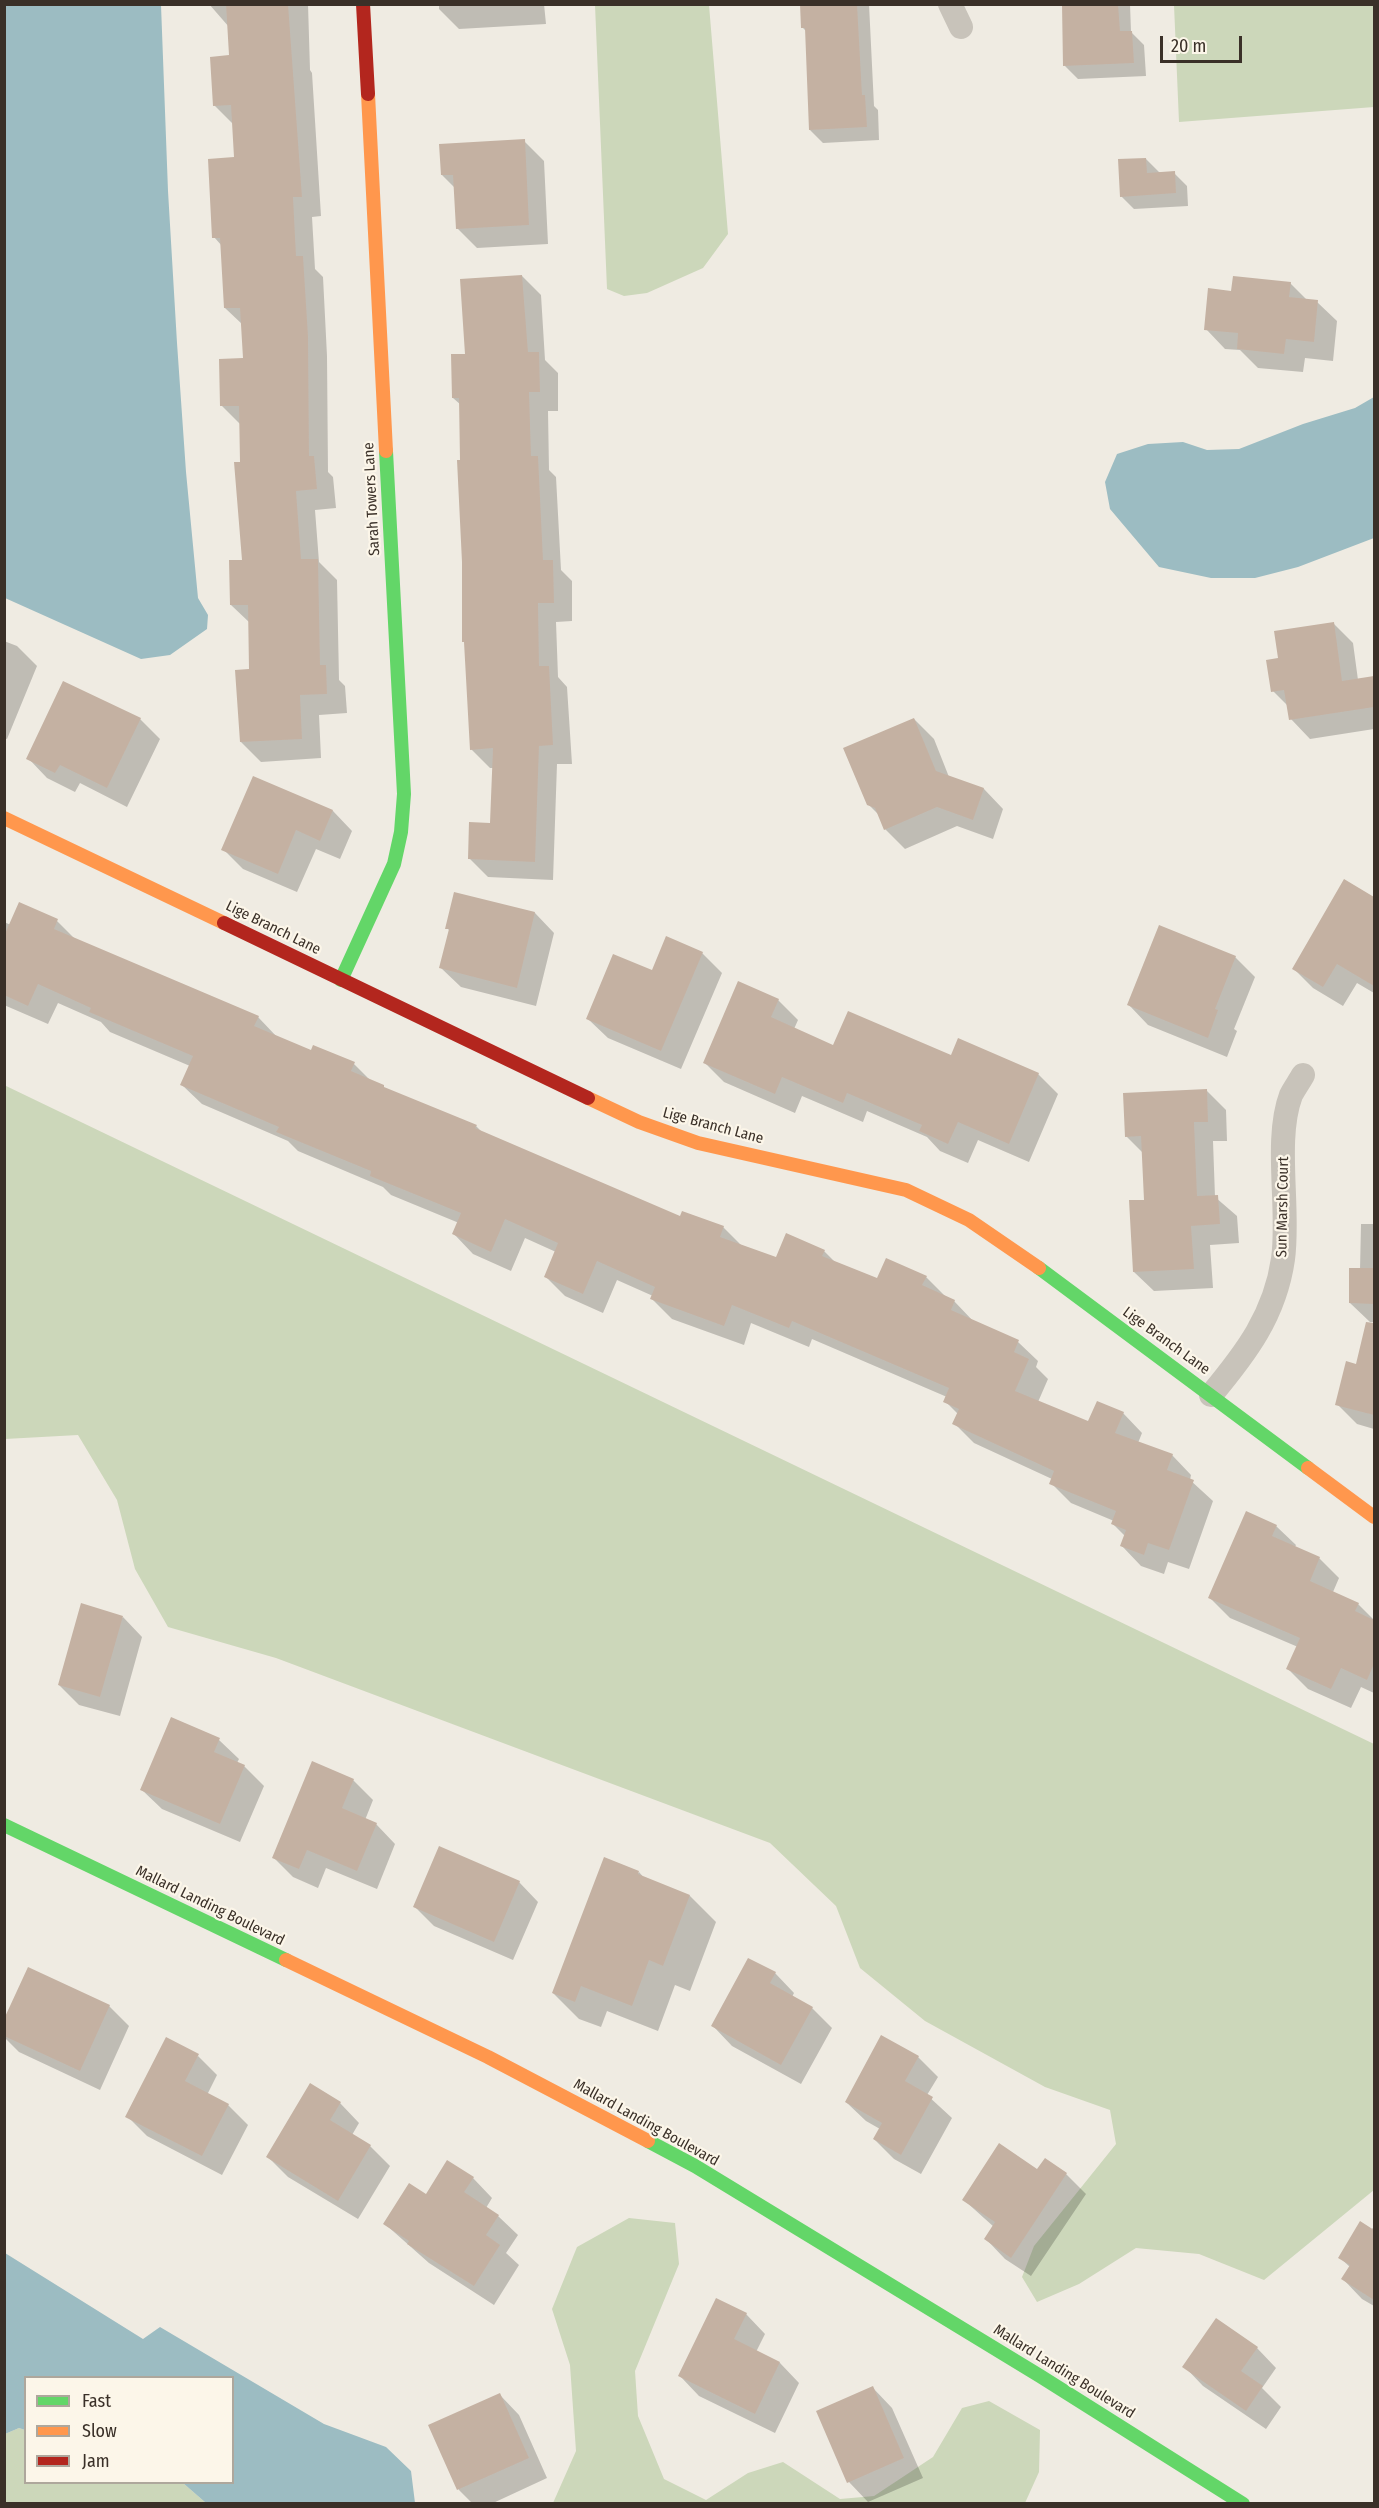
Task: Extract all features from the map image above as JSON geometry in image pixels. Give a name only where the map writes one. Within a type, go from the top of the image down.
[{"type":"street","name":"Sarah Towers Lane","points":[[341,980],[394,864],[401,832],[404,794],[363,4]]},
{"type":"street","points":[[950,4],[961,27]]},
{"type":"street","name":"Lige Branch Lane","points":[[4,818],[639,1122],[698,1143],[906,1190],[930,1199],[978,1224],[1005,1243],[1374,1517]]},
{"type":"street","name":"Sun Marsh Court","points":[[1211,1395],[1248,1350],[1264,1321],[1277,1289],[1285,1229],[1286,1120],[1291,1095],[1302,1076]]},
{"type":"street","name":"Mallard Landing Boulevard","points":[[4,1825],[488,2057],[695,2166],[1040,2376],[1243,2504]]},
{"type":"green space","points":[[595,5],[709,5],[728,234],[703,268],[647,293],[624,296],[607,289]]},
{"type":"green space","points":[[1174,5],[1374,5],[1374,107],[1179,122]]},
{"type":"green space","points":[[4,1085],[1374,1744],[1374,2190],[1264,2280],[1199,2254],[1136,2248],[1079,2284],[1037,2302],[1022,2277],[1034,2246],[1116,2144],[1110,2110],[1045,2087],[925,2021],[860,1968],[836,1906],[770,1843],[276,1658],[168,1627],[135,1569],[117,1500],[78,1435],[5,1439]]},
{"type":"green space","points":[[629,2218],[675,2223],[679,2264],[635,2371],[638,2416],[664,2479],[706,2500],[748,2473],[783,2462],[840,2499],[874,2496],[933,2457],[962,2408],[989,2401],[1040,2430],[1039,2472],[1025,2503],[553,2503],[576,2451],[570,2365],[552,2309],[577,2247]]},
{"type":"green space","points":[[19,2428],[24,2430],[24,2484],[184,2484],[206,2503],[5,2504],[5,2434]]},
{"type":"water","points":[[4,5],[161,5],[168,191],[186,472],[198,598],[208,615],[207,629],[170,655],[141,659],[5,598]]},
{"type":"water","points":[[1374,397],[1374,538],[1298,567],[1255,578],[1211,578],[1159,567],[1110,509],[1105,482],[1117,454],[1148,444],[1183,442],[1207,450],[1239,449],[1303,424],[1355,408]]},
{"type":"water","points":[[5,2253],[143,2339],[160,2327],[324,2424],[386,2447],[411,2471],[415,2503],[206,2503],[184,2484],[234,2484],[234,2376],[24,2376],[24,2430],[19,2428],[5,2434]]},
{"type":"building","points":[[226,4],[288,4],[302,197],[293,197],[296,256],[303,256],[308,336],[309,456],[314,456],[317,489],[296,491],[301,559],[318,559],[320,665],[326,665],[327,694],[300,695],[302,739],[240,742],[235,670],[249,669],[248,605],[230,605],[229,560],[242,560],[234,462],[240,462],[239,406],[220,406],[219,359],[243,358],[240,308],[224,308],[220,238],[212,238],[208,159],[234,157],[231,105],[213,106],[210,57],[229,55]]},
{"type":"building","points":[[800,4],[857,4],[862,95],[865,95],[867,127],[809,130],[805,28],[801,28]]},
{"type":"building","points":[[1062,4],[1118,4],[1120,31],[1132,31],[1134,63],[1063,66]]},
{"type":"building","points":[[525,139],[529,225],[456,229],[453,175],[441,175],[439,144]]},
{"type":"building","points":[[1146,158],[1147,173],[1175,171],[1176,193],[1120,197],[1118,159]]},
{"type":"building","points":[[522,275],[528,352],[539,352],[540,392],[529,392],[531,456],[538,456],[543,560],[553,560],[554,603],[538,603],[539,666],[549,666],[553,745],[539,746],[535,862],[468,859],[469,822],[490,823],[493,748],[470,750],[464,642],[462,642],[462,562],[457,460],[460,460],[459,398],[452,398],[451,354],[465,354],[460,279]]},
{"type":"building","points":[[1233,276],[1291,282],[1289,297],[1318,300],[1314,342],[1286,339],[1284,354],[1237,349],[1238,333],[1204,330],[1208,288],[1231,291]]},
{"type":"building","points":[[1334,622],[1342,681],[1374,676],[1374,707],[1289,720],[1284,690],[1271,692],[1266,660],[1278,658],[1274,631]]},
{"type":"building","points":[[63,681],[141,718],[107,788],[60,765],[55,773],[26,759]]},
{"type":"building","points":[[914,718],[936,771],[984,788],[973,820],[937,807],[884,830],[875,808],[867,805],[843,748]]},
{"type":"building","points":[[253,776],[333,810],[320,841],[296,830],[278,874],[221,850]]},
{"type":"building","points":[[1344,879],[1374,897],[1374,986],[1337,964],[1323,987],[1292,969]]},
{"type":"building","points":[[454,892],[535,912],[517,988],[439,968],[449,929],[445,929]]},
{"type":"building","points":[[19,902],[58,919],[54,929],[259,1016],[254,1026],[311,1050],[313,1045],[355,1062],[351,1071],[384,1087],[477,1125],[475,1128],[680,1216],[682,1211],[724,1226],[720,1237],[776,1257],[786,1233],[825,1250],[822,1256],[877,1278],[886,1258],[927,1276],[922,1285],[955,1300],[951,1310],[1019,1340],[1014,1352],[1029,1359],[1015,1391],[1088,1421],[1097,1401],[1124,1412],[1115,1433],[1173,1454],[1167,1470],[1194,1480],[1169,1550],[1148,1543],[1144,1555],[1120,1546],[1126,1530],[1111,1524],[1116,1511],[1049,1484],[1054,1471],[952,1424],[959,1409],[943,1402],[949,1388],[792,1321],[789,1328],[732,1305],[724,1326],[650,1299],[655,1287],[597,1261],[583,1294],[544,1277],[558,1243],[505,1219],[491,1252],[452,1234],[461,1213],[370,1176],[371,1171],[276,1132],[279,1127],[180,1085],[193,1056],[89,1012],[91,1008],[38,984],[28,1006],[4,995],[4,936]]},
{"type":"building","points":[[1159,925],[1236,956],[1215,1009],[1218,1010],[1208,1038],[1127,1005]]},
{"type":"building","points":[[666,936],[703,952],[661,1051],[586,1019],[613,954],[652,970]]},
{"type":"building","points":[[738,981],[779,999],[771,1017],[833,1045],[848,1011],[951,1055],[958,1038],[1039,1073],[1009,1144],[958,1122],[948,1144],[919,1131],[922,1125],[847,1093],[843,1103],[782,1077],[775,1094],[703,1063]]},
{"type":"building","points":[[1207,1089],[1208,1122],[1194,1122],[1197,1196],[1218,1195],[1220,1224],[1191,1226],[1194,1269],[1133,1272],[1129,1200],[1144,1200],[1141,1136],[1125,1137],[1123,1093]]},
{"type":"building","points":[[1349,1268],[1374,1268],[1374,1304],[1349,1303]]},
{"type":"building","points":[[1366,1322],[1374,1323],[1374,1415],[1335,1405],[1346,1361],[1356,1364]]},
{"type":"building","points":[[1246,1511],[1277,1525],[1272,1536],[1320,1557],[1310,1581],[1359,1603],[1355,1611],[1374,1620],[1374,1664],[1367,1680],[1341,1668],[1331,1689],[1286,1669],[1300,1638],[1208,1598]]},
{"type":"building","points":[[81,1603],[123,1616],[100,1697],[58,1685]]},
{"type":"building","points":[[171,1717],[220,1738],[214,1752],[245,1765],[220,1824],[140,1790]]},
{"type":"building","points":[[312,1761],[354,1779],[342,1808],[377,1823],[357,1871],[307,1850],[299,1869],[272,1858]]},
{"type":"building","points":[[439,1846],[520,1881],[494,1942],[413,1907]]},
{"type":"building","points":[[604,1857],[639,1871],[638,1874],[690,1895],[663,1966],[649,1960],[632,2006],[581,1986],[575,2002],[552,1993]]},
{"type":"building","points":[[748,1958],[776,1972],[770,1983],[813,2007],[781,2065],[711,2026]]},
{"type":"building","points":[[28,1967],[110,2005],[80,2071],[4,2036],[4,2019]]},
{"type":"building","points":[[881,2035],[919,2056],[905,2081],[933,2097],[901,2155],[873,2139],[882,2123],[845,2102]]},
{"type":"building","points":[[166,2037],[199,2054],[185,2081],[229,2104],[202,2156],[125,2117]]},
{"type":"building","points":[[310,2083],[341,2102],[330,2120],[371,2145],[338,2201],[266,2157]]},
{"type":"building","points":[[999,2143],[1037,2169],[1045,2158],[1067,2173],[1011,2258],[984,2239],[995,2222],[962,2200]]},
{"type":"building","points":[[447,2160],[474,2177],[464,2192],[499,2215],[486,2235],[500,2245],[474,2286],[407,2244],[409,2241],[383,2224],[409,2183],[426,2194]]},
{"type":"building","points":[[1360,2221],[1374,2230],[1374,2300],[1341,2279],[1350,2265],[1338,2258]]},
{"type":"building","points":[[716,2298],[747,2313],[734,2339],[780,2362],[755,2414],[678,2376]]},
{"type":"building","points":[[1216,2318],[1258,2347],[1241,2371],[1263,2386],[1246,2411],[1182,2367]]},
{"type":"building","points":[[873,2386],[904,2458],[847,2483],[816,2411]]},
{"type":"building","points":[[500,2393],[529,2458],[457,2490],[428,2425]]},
{"type":"traffic: fast","points":[[341,980],[394,864],[401,832],[404,794],[386,451]]},
{"type":"traffic: fast","points":[[1039,1268],[1308,1468]]},
{"type":"traffic: fast","points":[[4,1825],[286,1960]]},
{"type":"traffic: fast","points":[[648,2141],[695,2166],[1040,2376],[1243,2504]]},
{"type":"traffic: slow","points":[[368,94],[386,451]]},
{"type":"traffic: slow","points":[[4,818],[224,923]]},
{"type":"traffic: slow","points":[[588,1098],[639,1122],[698,1143],[906,1190],[969,1220],[1039,1268]]},
{"type":"traffic: slow","points":[[1308,1468],[1374,1517]]},
{"type":"traffic: slow","points":[[286,1960],[488,2057],[648,2141]]},
{"type":"traffic: jam","points":[[363,4],[368,94]]},
{"type":"traffic: jam","points":[[224,923],[588,1098]]}]
